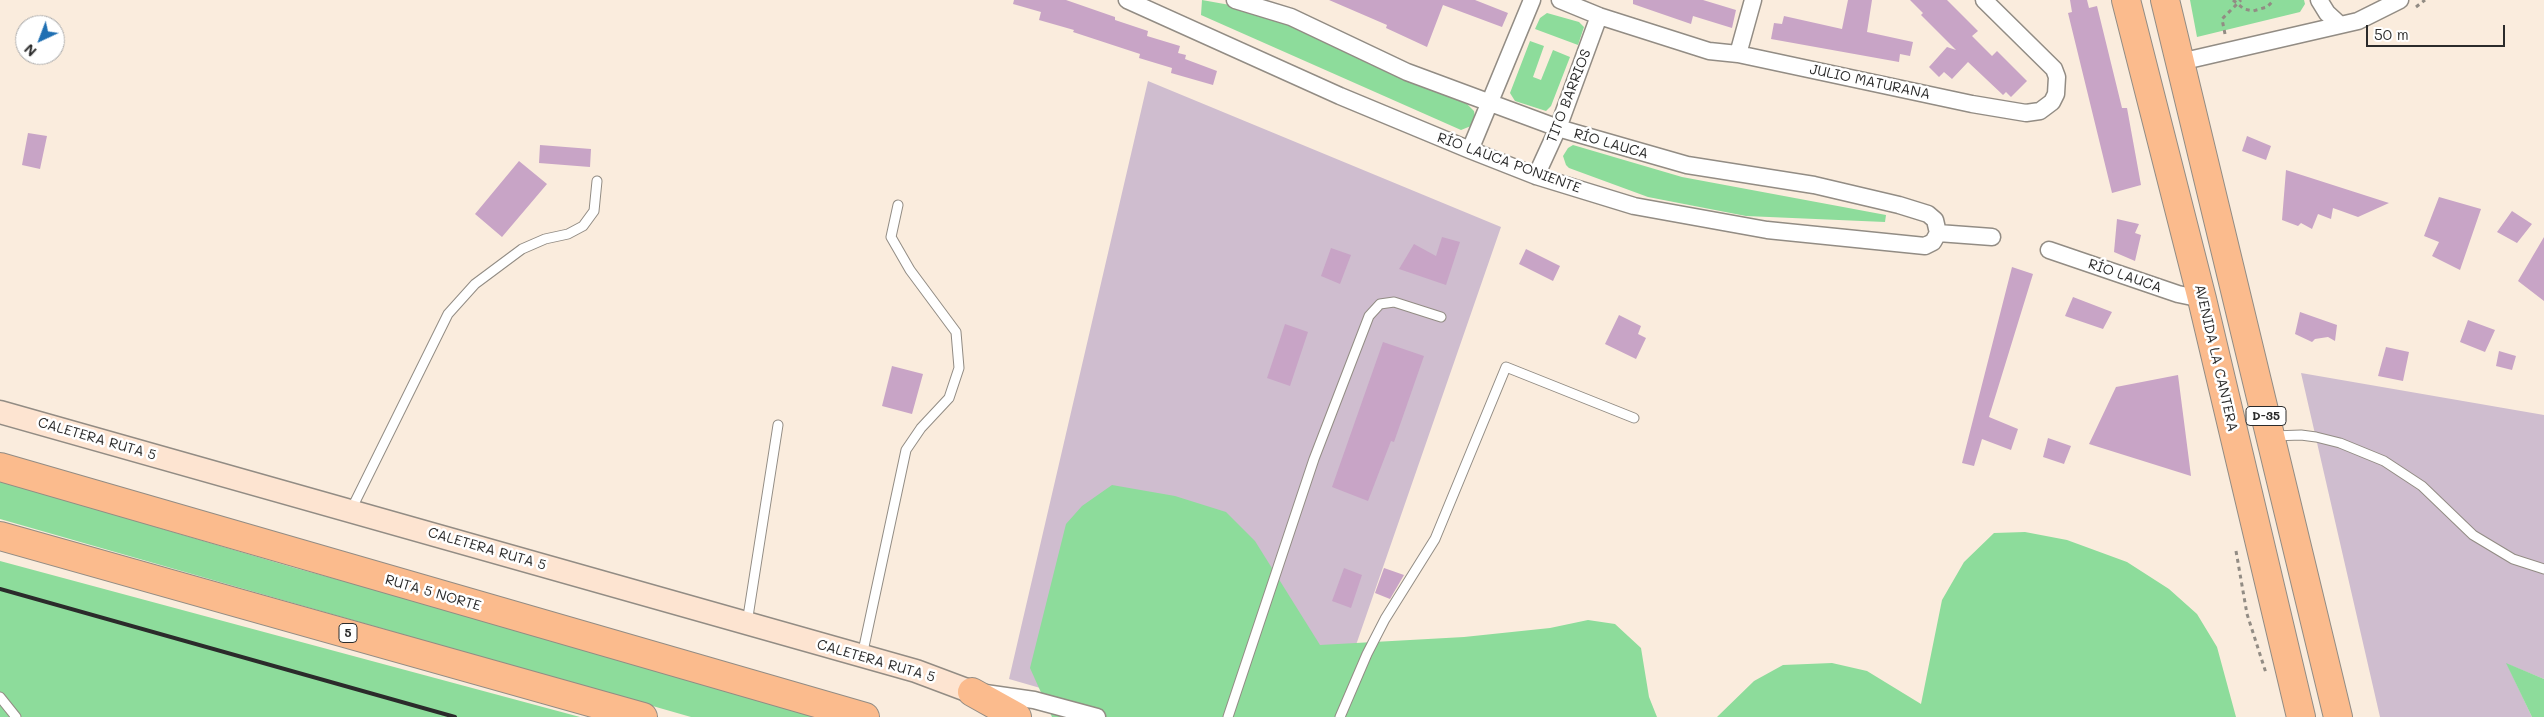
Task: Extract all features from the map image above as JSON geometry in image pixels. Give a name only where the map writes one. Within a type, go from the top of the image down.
[{"type":"highway","name":"AVENIDA LA CANTERA","points":[[2126,0],[2202,299],[2301,717]]},
{"type":"highway","name":"D-35","points":[[2165,0],[2338,717]]},
{"type":"highway","name":"RUTA 5 NORTE","points":[[0,467],[866,717]]},
{"type":"highway","name":"5","points":[[0,536],[643,717]]},
{"type":"highway","points":[[972,692],[1017,717]]},
{"type":"street","name":"RÍO LAUCA PONIENTE","points":[[1127,0],[1340,96],[1470,150],[1536,176],[1634,206],[1767,230],[1925,246],[1933,242],[1938,233]]},
{"type":"street","name":"RÍO LAUCA","points":[[1235,0],[1291,17],[1407,72],[1488,104],[1558,128],[1687,165],[1814,185],[1898,205],[1928,214],[1935,220],[1938,233]]},
{"type":"street","points":[[1470,150],[1532,0]]},
{"type":"street","points":[[1738,54],[1753,0]]},
{"type":"street","name":"JULIO MATURANA","points":[[1564,1],[1599,16],[1709,51],[1738,54],[1972,104],[2026,113],[2040,111],[2052,102],[2056,94],[2057,77],[2054,69],[1984,0]]},
{"type":"street","points":[[2319,0],[2327,13],[2339,24]]},
{"type":"street","points":[[2180,62],[2358,21],[2400,0]]},
{"type":"street","name":"TITO BARRIOS","points":[[1536,176],[1558,128],[1599,16]]},
{"type":"street","points":[[1938,233],[1992,237]]},
{"type":"street","name":"RÍO LAUCA","points":[[2049,250],[2178,294],[2202,299]]},
{"type":"street","name":"CALETERA RUTA 5","points":[[0,412],[916,671],[972,692]]},
{"type":"street","points":[[972,692],[1034,700],[1097,717]]},
{"type":"lane","points":[[351,511],[448,314],[474,284],[522,249],[544,238],[568,234],[584,226],[594,211],[596,181]]},
{"type":"lane","points":[[862,656],[906,450],[921,428],[949,398],[959,368],[956,332],[910,270],[891,237],[898,205]]},
{"type":"lane","points":[[1228,717],[1314,459],[1368,316],[1375,308],[1387,302],[1394,302],[1441,317]]},
{"type":"lane","points":[[1340,717],[1367,654],[1385,619],[1435,539],[1506,367],[1634,418]]},
{"type":"lane","points":[[747,623],[778,426]]},
{"type":"lane","points":[[2270,436],[2301,435],[2316,437],[2340,443],[2384,461],[2422,486],[2479,539],[2513,559],[2544,570]]},
{"type":"lane","points":[[0,697],[16,717]]},
{"type":"path","points":[[2233,0],[2244,9],[2260,10],[2274,0]]},
{"type":"path","points":[[2228,50],[2222,20],[2240,0]]},
{"type":"shaded area","points":[[1148,81],[1501,227],[1331,717],[1141,717],[1009,679]]},
{"type":"shaded area","points":[[2301,373],[2544,415],[2544,679],[2507,664],[2532,717],[2380,717]]},
{"type":"green space","points":[[1202,0],[1241,7],[1278,20],[1391,73],[1467,104],[1474,111],[1475,117],[1471,126],[1461,130],[1201,15]]},
{"type":"green space","points":[[2190,0],[2304,0],[2305,4],[2300,12],[2197,37]]},
{"type":"green space","points":[[1547,13],[1579,22],[1584,27],[1578,45],[1535,29],[1540,18]]},
{"type":"green space","points":[[1530,41],[1544,46],[1533,77],[1541,80],[1553,50],[1570,57],[1551,106],[1546,111],[1515,101],[1510,93]]},
{"type":"green space","points":[[1573,145],[1682,177],[1886,215],[1885,222],[1746,216],[1648,197],[1569,168],[1563,156],[1568,148]]},
{"type":"green space","points":[[0,481],[295,568],[469,615],[819,717],[691,717],[0,519]]},
{"type":"green space","points":[[1112,485],[1175,496],[1226,512],[1255,541],[1320,645],[1464,637],[1550,628],[1588,620],[1615,624],[1641,648],[1649,697],[1657,717],[1052,717],[1030,668],[1066,524],[1082,506]]},
{"type":"green space","points":[[2025,532],[2067,540],[2127,562],[2169,589],[2197,614],[2217,647],[2236,717],[1717,717],[1754,681],[1783,665],[1832,663],[1867,671],[1921,704],[1942,600],[1964,562],[1994,533]]},
{"type":"green space","points":[[0,561],[580,717],[0,717]]},
{"type":"green space","points":[[2506,663],[2544,679],[2544,717],[2532,717]]},
{"type":"building","points":[[1014,0],[1066,0],[1148,31],[1147,36],[1180,46],[1178,53],[1186,55],[1185,59],[1217,71],[1213,85],[1171,73],[1172,68],[1139,58],[1140,54],[1073,32],[1074,30],[1039,20],[1041,12],[1013,4]]},
{"type":"building","points":[[1329,0],[1475,0],[1508,13],[1502,27],[1443,5],[1427,47],[1386,28],[1387,25]]},
{"type":"building","points":[[1633,0],[1703,0],[1736,10],[1732,28],[1693,16],[1691,24],[1633,4]]},
{"type":"building","points":[[1848,0],[1872,0],[1867,32],[1913,42],[1910,56],[1900,54],[1899,62],[1771,39],[1774,23],[1782,24],[1784,16],[1842,29]]},
{"type":"building","points":[[1910,0],[1947,0],[1978,31],[1972,36],[1992,56],[1997,51],[2027,81],[2011,97],[2006,92],[2003,95],[1968,62],[1952,79],[1944,72],[1939,77],[1929,67],[1947,47],[1956,50],[1921,15],[1923,13]]},
{"type":"building","points":[[2070,0],[2087,0],[2089,8],[2097,6],[2122,108],[2127,108],[2141,185],[2112,193],[2068,13],[2072,12]]},
{"type":"building","points":[[28,133],[47,136],[40,169],[22,165]]},
{"type":"building","points":[[2247,136],[2271,146],[2266,160],[2242,151]]},
{"type":"building","points":[[540,145],[591,149],[590,167],[539,163]]},
{"type":"building","points":[[519,161],[547,184],[502,237],[475,214]]},
{"type":"building","points":[[2286,170],[2389,203],[2358,217],[2333,208],[2331,219],[2318,214],[2312,229],[2301,223],[2298,226],[2282,220]]},
{"type":"building","points":[[2439,197],[2481,209],[2460,270],[2432,256],[2439,242],[2424,236]]},
{"type":"building","points":[[2512,211],[2532,224],[2517,243],[2497,232]]},
{"type":"building","points":[[2117,219],[2139,224],[2135,233],[2141,235],[2135,261],[2114,252]]},
{"type":"building","points":[[1442,237],[1460,242],[1446,285],[1399,269],[1414,244],[1436,256]]},
{"type":"building","points":[[2544,237],[2544,301],[2518,281]]},
{"type":"building","points":[[1331,248],[1351,255],[1340,284],[1321,276]]},
{"type":"building","points":[[1526,249],[1560,266],[1553,281],[1519,264]]},
{"type":"building","points":[[2012,267],[2033,274],[1989,417],[2018,429],[2011,450],[1982,439],[1974,466],[1962,463]]},
{"type":"building","points":[[2073,297],[2112,312],[2103,329],[2065,316]]},
{"type":"building","points":[[2300,312],[2337,325],[2335,341],[2328,337],[2315,339],[2312,342],[2295,334]]},
{"type":"building","points":[[1619,315],[1641,326],[1638,334],[1646,338],[1636,359],[1605,344]]},
{"type":"building","points":[[2468,320],[2495,330],[2485,352],[2460,342]]},
{"type":"building","points":[[1285,324],[1308,332],[1290,386],[1267,378]]},
{"type":"building","points":[[1383,342],[1424,356],[1394,442],[1391,441],[1368,501],[1332,487]]},
{"type":"building","points":[[2386,347],[2409,352],[2403,381],[2378,376]]},
{"type":"building","points":[[2499,351],[2516,356],[2512,370],[2496,366]]},
{"type":"building","points":[[892,366],[923,374],[912,414],[882,406]]},
{"type":"building","points":[[2178,375],[2191,476],[2089,444],[2116,387]]},
{"type":"building","points":[[2048,438],[2071,446],[2064,464],[2043,457]]},
{"type":"building","points":[[1344,568],[1362,575],[1351,608],[1332,601]]},
{"type":"building","points":[[1384,568],[1404,575],[1390,599],[1375,593]]},
{"type":"railway","points":[[0,589],[455,717]]}]
